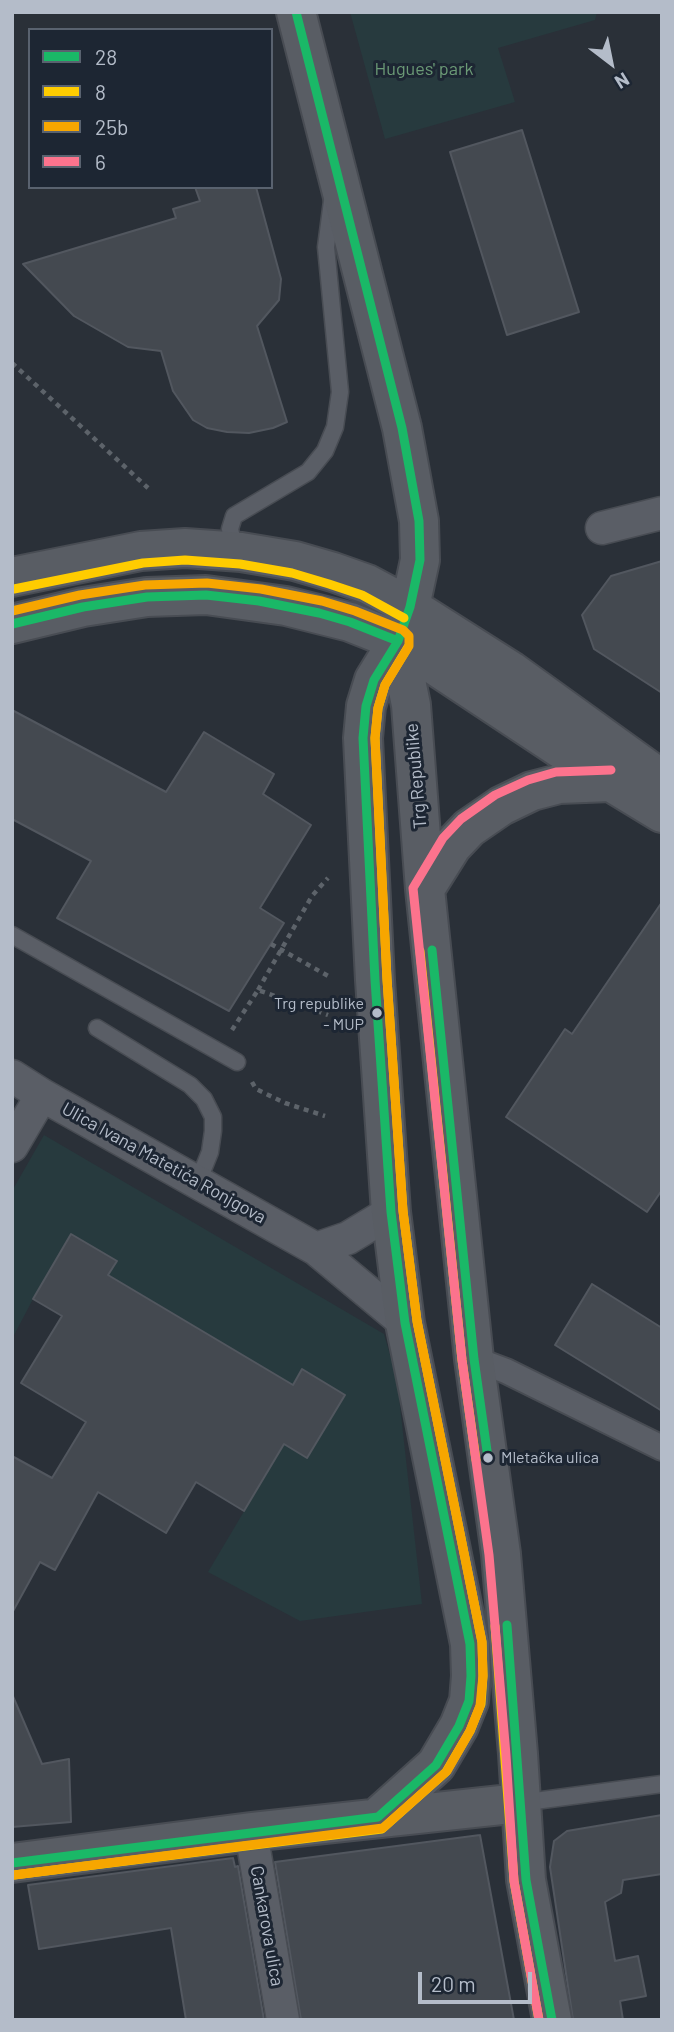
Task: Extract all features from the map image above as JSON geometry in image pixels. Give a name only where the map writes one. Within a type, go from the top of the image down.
[{"type":"main road","points":[[296,12],[402,428],[419,521],[420,560],[404,624],[374,680],[366,706],[363,738],[375,980],[391,1212],[405,1323],[470,1644],[471,1676],[469,1701],[459,1726],[436,1765],[378,1817]]},
{"type":"main road","points":[[12,577],[141,551],[186,548],[241,552],[295,561],[367,584],[404,624],[611,782],[662,813]]},
{"type":"main road","points":[[12,624],[83,607],[147,597],[206,595],[273,604],[350,622],[404,624],[511,671],[662,780]]},
{"type":"main road","name":"Trg Republike","points":[[404,624],[425,889],[474,1359]]},
{"type":"main road","points":[[425,889],[468,828],[501,806],[532,791],[559,785],[611,782]]},
{"type":"main road","points":[[474,1359],[501,1554],[526,1880],[552,2020]]},
{"type":"main road","points":[[12,1863],[251,1832],[520,1802]]},
{"type":"street","points":[[602,528],[662,513]]},
{"type":"street","name":"Ulica Ivana Matetića Ronjgova","points":[[12,1076],[316,1249],[405,1323]]},
{"type":"street","points":[[12,1146],[42,1095]]},
{"type":"street","points":[[316,1249],[348,1238],[391,1212]]},
{"type":"street","points":[[474,1359],[506,1371],[662,1448]]},
{"type":"street","name":"Cankarova ulica","points":[[251,1832],[283,2020]]},
{"type":"lane","points":[[241,552],[233,543],[230,529],[234,516],[308,472],[325,452],[335,427],[340,391],[326,247],[336,172]]},
{"type":"lane","points":[[12,936],[237,1062]]},
{"type":"lane","points":[[97,1028],[190,1085],[204,1099],[213,1117],[213,1130],[210,1152],[198,1182]]},
{"type":"lane","points":[[520,1802],[662,1784]]},
{"type":"path","points":[[12,363],[148,488]]},
{"type":"path","points":[[236,1023],[312,896],[328,878]]},
{"type":"path","points":[[271,944],[330,977]]},
{"type":"path","points":[[258,990],[328,1015]]},
{"type":"path","points":[[256,1089],[285,1103],[325,1115]]},
{"type":"green space","name":"Hugues' park","points":[[350,12],[597,12],[595,20],[498,48],[515,102],[385,139]]},
{"type":"green space","points":[[44,1135],[384,1334],[397,1379],[422,1604],[300,1621],[208,1572],[284,1444],[307,1458],[302,1370],[293,1385],[108,1275],[116,1262],[71,1234],[12,1339],[12,1191]]},
{"type":"building","points":[[522,130],[579,312],[507,335],[450,152]]},
{"type":"building","points":[[196,189],[257,189],[281,279],[279,300],[257,326],[287,422],[273,428],[249,433],[227,432],[207,428],[193,420],[173,391],[161,351],[128,347],[74,316],[23,264],[176,218],[173,209],[200,201]]},
{"type":"building","points":[[662,561],[662,693],[594,649],[582,615],[611,576]]},
{"type":"building","points":[[12,710],[166,792],[204,732],[274,774],[263,794],[311,825],[260,908],[284,923],[229,1011],[57,918],[91,861],[12,819]]},
{"type":"building","points":[[662,902],[662,1190],[647,1212],[506,1117],[565,1029],[572,1034]]},
{"type":"building","points":[[71,1234],[117,1261],[108,1275],[293,1385],[302,1369],[345,1395],[307,1458],[284,1444],[244,1511],[196,1482],[166,1533],[98,1492],[55,1570],[40,1562],[12,1613],[12,1456],[52,1478],[86,1422],[21,1383],[62,1316],[33,1299]]},
{"type":"building","points":[[592,1284],[662,1328],[662,1411],[555,1345]]},
{"type":"building","points":[[12,1694],[42,1764],[69,1759],[71,1822],[12,1827]]},
{"type":"building","points":[[662,1815],[662,1874],[623,1880],[621,1893],[605,1902],[615,1961],[638,1956],[646,1996],[620,2001],[623,2020],[573,2020],[550,1867],[554,1841],[567,1831]]},
{"type":"building","points":[[480,1835],[514,2020],[301,2020],[275,1862]]},
{"type":"building","points":[[233,1858],[235,1867],[238,1866],[264,2020],[186,2020],[171,1928],[39,1949],[28,1885]]},
{"type":"transit line","name":"28","points":[[12,1863],[378,1817],[436,1765],[459,1726],[469,1701],[470,1644],[405,1323],[391,1212],[375,980],[363,738],[366,706],[374,680],[398,641],[410,607],[420,560],[419,521],[402,428],[296,12]]},
{"type":"transit line","name":"8","points":[[14,589],[143,563],[185,560],[240,564],[292,573],[329,584],[362,595],[404,618]]},
{"type":"transit line","name":"25b","points":[[12,611],[80,595],[145,585],[207,583],[261,589],[322,601],[403,630],[409,636],[409,646],[385,685],[378,708],[375,738],[387,979],[403,1211],[417,1321],[482,1642],[483,1676],[480,1706],[470,1731],[447,1771],[383,1828],[14,1875]]},
{"type":"transit line","name":"28","points":[[12,624],[83,607],[147,597],[206,595],[259,601],[319,613],[398,641]]},
{"type":"transit line","name":"8","points":[[14,1875],[382,1829],[446,1772],[470,1731],[481,1704],[482,1642],[417,1321],[403,1211],[387,979],[375,738],[378,708],[385,685],[408,647]]},
{"type":"transit line","name":"6","points":[[539,2020],[514,1881],[489,1555],[462,1360],[413,888],[443,838],[461,819],[495,795],[528,780],[556,772],[611,770]]},
{"type":"transit line","name":"28","points":[[432,950],[474,1359],[488,1458]]},
{"type":"transit line","name":"8","points":[[420,951],[462,1360],[476,1460]]},
{"type":"transit line","name":"28","points":[[507,1625],[526,1880],[552,2020]]},
{"type":"transit line","name":"8","points":[[495,1626],[514,1881],[539,2020]]},
{"type":"place","name":"Trg republike - MUP","points":[[377,1013]]},
{"type":"place","name":"Mletačka ulica","points":[[488,1458]]}]
